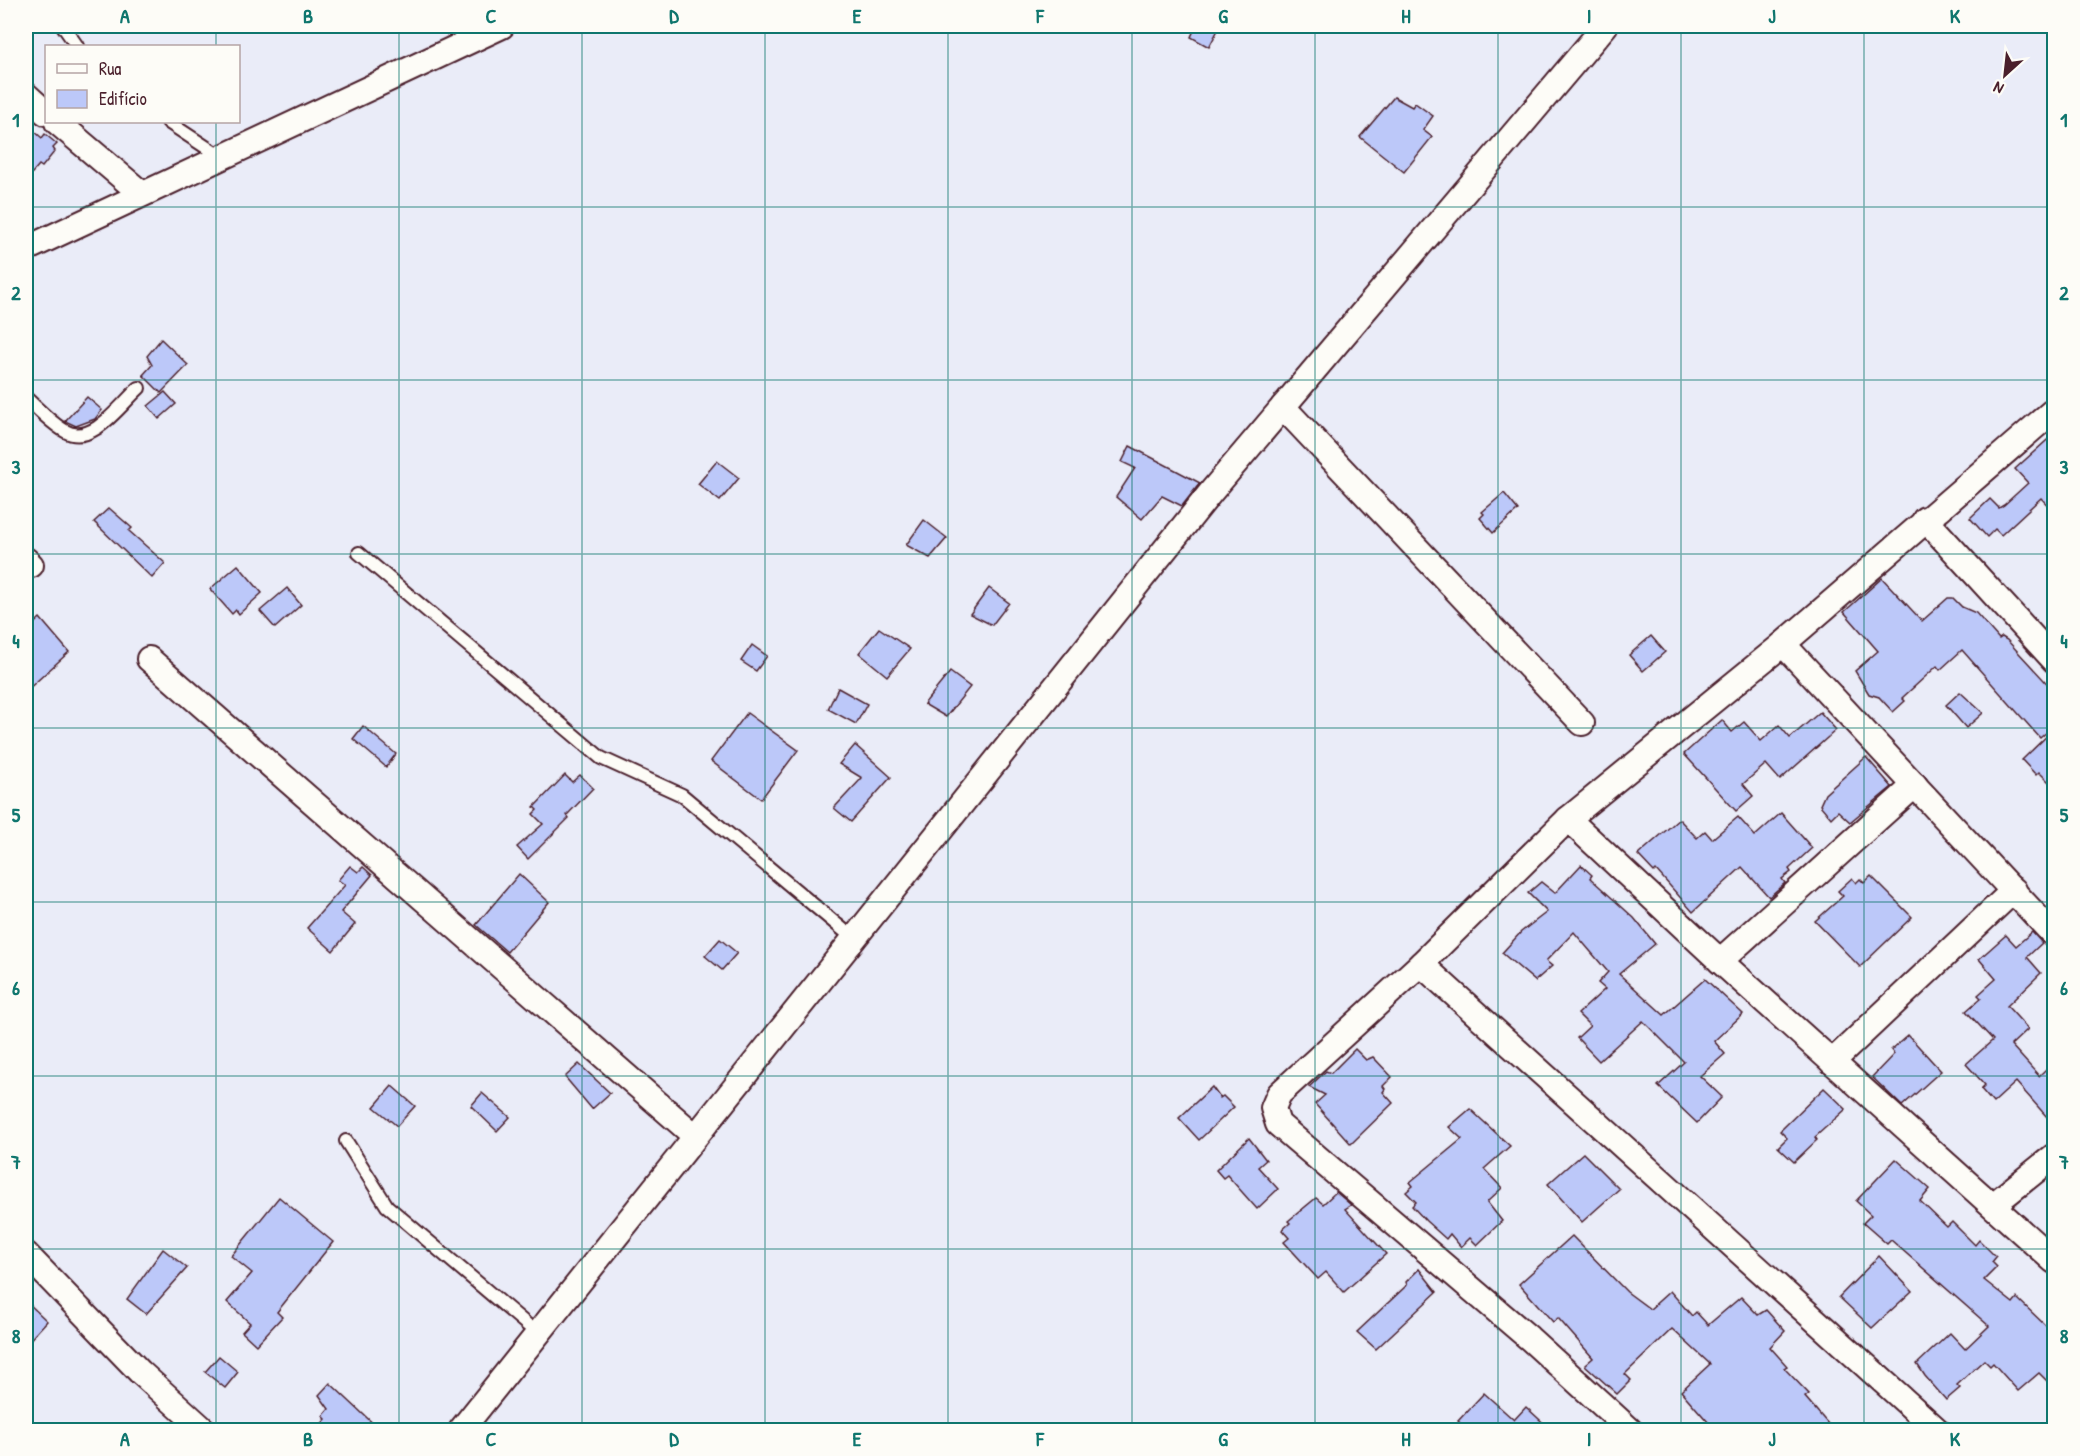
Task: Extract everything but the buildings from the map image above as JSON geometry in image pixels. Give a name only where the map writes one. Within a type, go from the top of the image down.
[{"type":"street","points":[[26,249],[502,26]]},
{"type":"street","points":[[461,1431],[1211,492],[1605,26]]},
{"type":"street","points":[[26,95],[45,112]]},
{"type":"street","points":[[58,123],[142,194]]},
{"type":"street","points":[[1283,406],[1582,723]]},
{"type":"street","points":[[1630,1431],[1529,1338],[1278,1124],[1273,1108],[1279,1094],[1421,964],[1568,819],[1783,644],[1925,519],[2055,410]]},
{"type":"street","points":[[1925,519],[2055,660]]},
{"type":"street","points":[[1783,644],[2055,935]]},
{"type":"street","points":[[149,659],[695,1136]]},
{"type":"street","points":[[1720,961],[1915,785]]},
{"type":"street","points":[[1568,819],[1720,961],[2055,1260]]},
{"type":"street","points":[[1832,1062],[2014,890]]},
{"type":"street","points":[[1421,964],[1937,1431]]},
{"type":"street","points":[[1993,1205],[2055,1155]]},
{"type":"street","points":[[26,1254],[140,1372],[204,1431]]},
{"type":"lane","points":[[63,26],[76,45]]},
{"type":"lane","points":[[170,123],[221,157]]},
{"type":"lane","points":[[26,399],[66,432],[80,436],[93,432],[139,388]]},
{"type":"lane","points":[[359,553],[601,758],[682,795],[853,938]]},
{"type":"lane","points":[[346,1141],[387,1206],[538,1334]]}]
